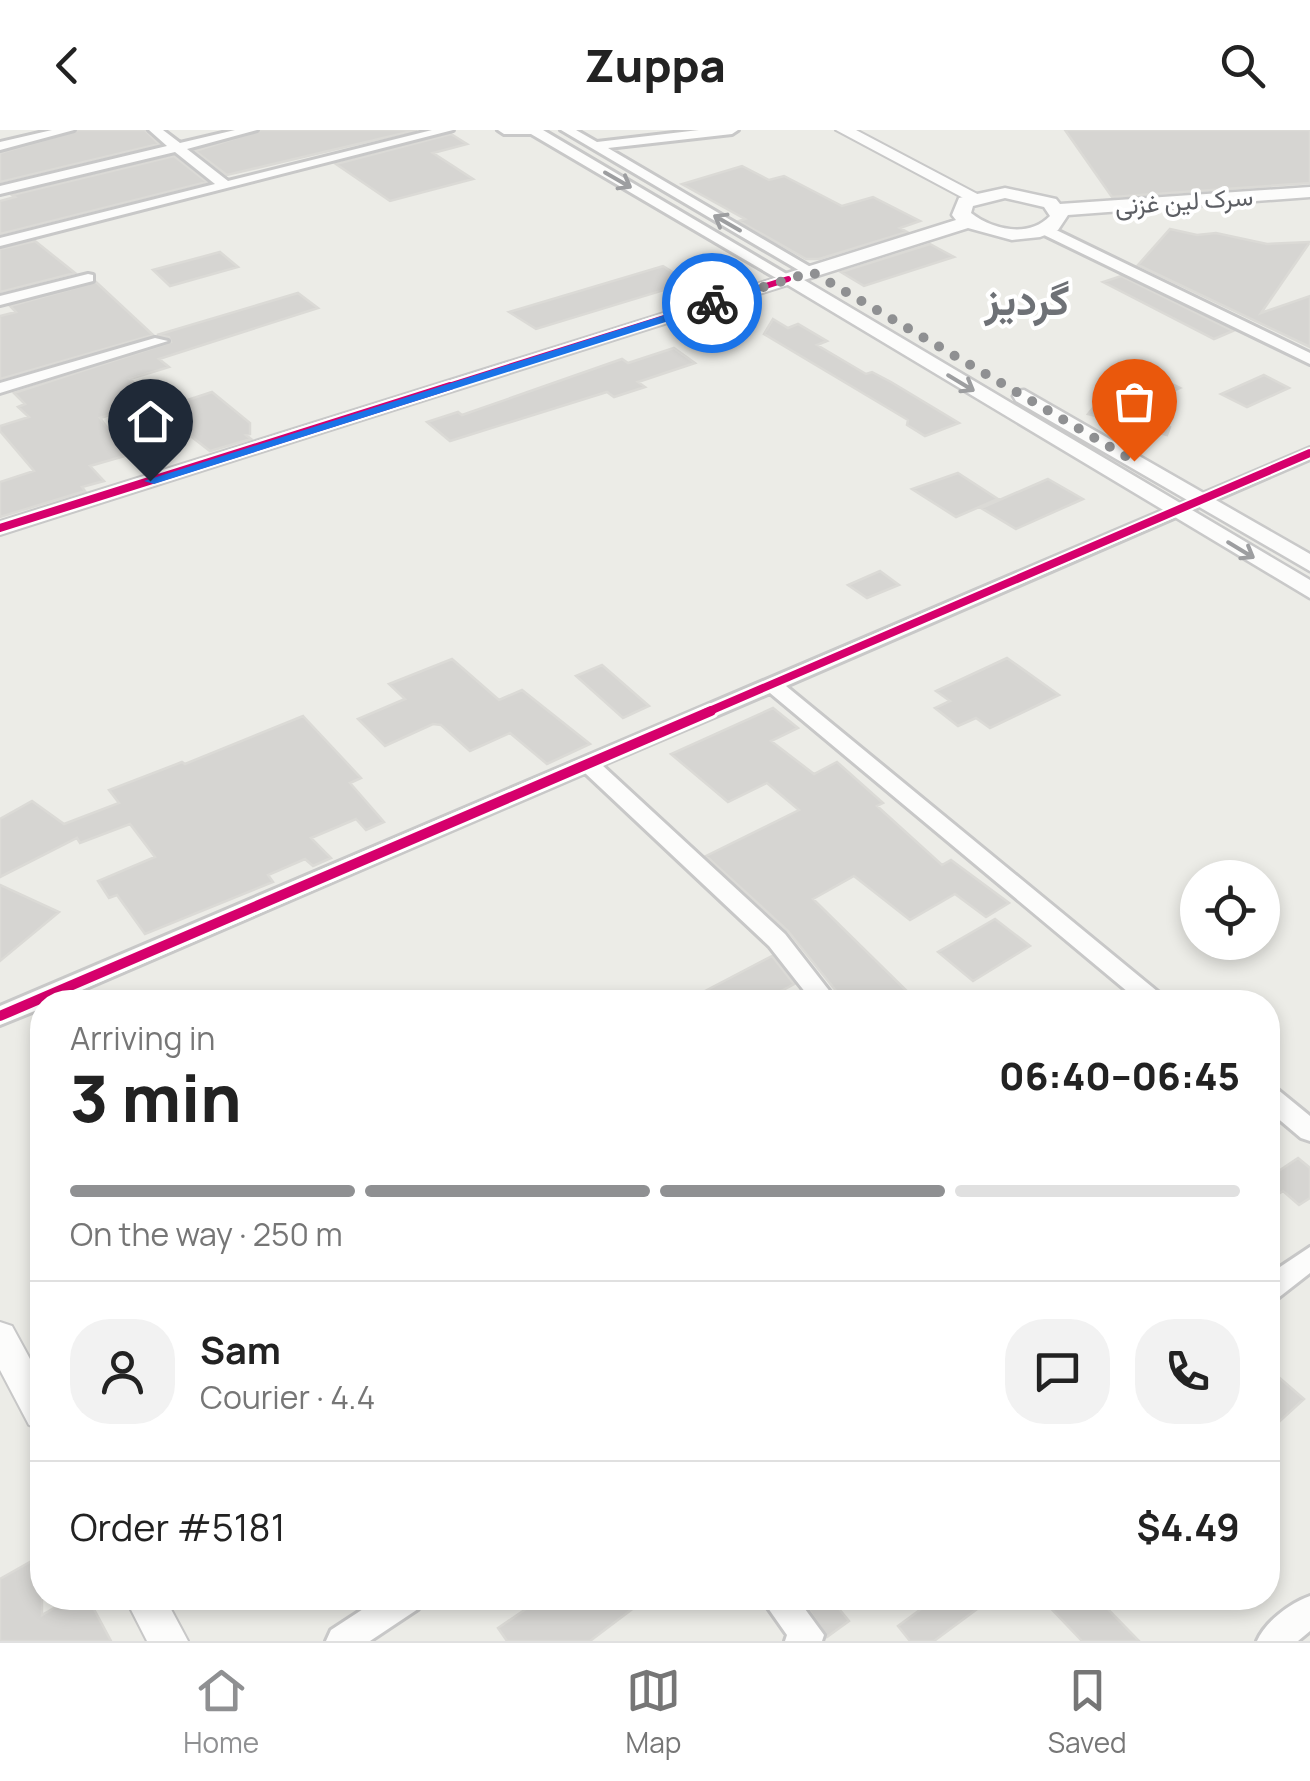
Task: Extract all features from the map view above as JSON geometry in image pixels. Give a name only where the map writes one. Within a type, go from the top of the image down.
[{"type":"main road","name":"سرک لین غزنی","points":[[1058,210],[1310,192]]},
{"type":"main road","points":[[788,279],[968,222],[996,232],[1046,230],[1060,217],[1050,203],[1022,194],[975,197],[960,208],[968,222]]},
{"type":"main road","points":[[812,272],[1310,564]]},
{"type":"main road","points":[[788,279],[1310,590]]},
{"type":"street","points":[[0,146],[68,130]]},
{"type":"street","points":[[155,130],[226,186]]},
{"type":"street","points":[[0,190],[251,130]]},
{"type":"street","points":[[0,242],[446,130]]},
{"type":"street","points":[[504,130],[534,130],[788,279]]},
{"type":"street","points":[[567,130],[812,272]]},
{"type":"street","points":[[595,146],[732,130]]},
{"type":"street","points":[[844,130],[975,197]]},
{"type":"street","points":[[1046,230],[1310,358]]},
{"type":"street","points":[[0,300],[88,278]]},
{"type":"street","points":[[0,528],[788,279]]},
{"type":"street","points":[[0,388],[160,341]]},
{"type":"street","points":[[60,990],[1310,452]]},
{"type":"street","points":[[770,683],[1141,990]]},
{"type":"street","points":[[587,762],[777,940],[817,990]]},
{"type":"street","points":[[0,1016],[30,1003]]},
{"type":"street","points":[[1280,1104],[1305,1121]]},
{"type":"street","points":[[1280,1281],[1310,1258]]},
{"type":"street","points":[[0,1337],[30,1392]]},
{"type":"street","points":[[151,1610],[168,1641]]},
{"type":"street","points":[[342,1641],[389,1610]]},
{"type":"street","points":[[787,1610],[808,1636],[801,1641]]},
{"type":"street","points":[[1273,1641],[1310,1611]]},
{"type":"building","points":[[78,130],[145,130],[159,144],[0,182],[0,153]]},
{"type":"building","points":[[261,130],[417,130],[227,175],[195,151]]},
{"type":"building","points":[[1065,130],[1310,130],[1310,183],[1112,197]]},
{"type":"building","points":[[451,134],[467,144],[433,153],[473,179],[390,201],[336,164]]},
{"type":"building","points":[[174,156],[207,182],[0,234],[0,201],[15,197],[12,195]]},
{"type":"building","points":[[742,166],[769,180],[784,176],[842,206],[873,197],[920,221],[900,228],[907,232],[819,259],[806,259],[682,184]]},
{"type":"building","points":[[1170,229],[1197,235],[1216,233],[1267,244],[1310,242],[1261,313],[1310,296],[1310,347],[1138,265]]},
{"type":"building","points":[[35,241],[75,273],[0,292],[0,249]]},
{"type":"building","points":[[930,244],[954,257],[864,286],[841,272]]},
{"type":"building","points":[[220,252],[238,267],[170,286],[153,270]]},
{"type":"building","points":[[663,266],[674,273],[680,271],[709,290],[682,299],[667,289],[536,329],[509,312]]},
{"type":"building","points":[[1121,276],[1233,331],[1214,339],[1103,282]]},
{"type":"building","points":[[96,282],[153,335],[0,379],[0,316],[16,312],[10,306]]},
{"type":"building","points":[[298,293],[318,308],[159,359],[169,367],[130,379],[153,402],[100,418],[128,455],[90,466],[104,481],[82,487],[85,491],[0,517],[0,482],[34,471],[0,431],[0,426],[29,417],[18,407],[25,404],[14,393],[171,342],[169,337],[157,335]]},
{"type":"building","points":[[773,319],[788,328],[798,324],[827,341],[817,345],[866,374],[872,372],[891,382],[959,423],[925,436],[907,425],[908,420],[764,334]]},
{"type":"building","points":[[674,348],[695,363],[638,382],[645,387],[614,397],[607,392],[450,441],[427,422],[458,412],[462,415],[622,359],[628,363]]},
{"type":"building","points":[[1264,375],[1289,388],[1247,407],[1221,394]]},
{"type":"building","points":[[1156,376],[1180,388],[1134,408],[1170,427],[1167,435],[1088,414],[1101,398]]},
{"type":"building","points":[[212,392],[250,423],[250,434],[246,435],[251,439],[210,451],[157,410]]},
{"type":"building","points":[[958,473],[998,499],[956,517],[912,489]]},
{"type":"building","points":[[1048,479],[1083,499],[1016,529],[981,508]]},
{"type":"building","points":[[880,571],[899,585],[867,598],[848,585]]},
{"type":"building","points":[[1007,658],[1059,695],[990,728],[976,718],[958,726],[935,708],[950,701],[936,691]]},
{"type":"building","points":[[452,659],[499,700],[522,690],[590,744],[547,764],[510,733],[470,751],[441,725],[433,724],[385,746],[358,719],[405,699],[389,684]]},
{"type":"building","points":[[602,665],[649,706],[623,718],[576,676]]},
{"type":"building","points":[[773,708],[798,728],[771,741],[814,774],[837,762],[883,803],[877,806],[942,865],[951,860],[1009,903],[986,917],[955,894],[910,920],[854,876],[813,899],[906,990],[835,990],[788,931],[706,856],[799,810],[767,783],[728,802],[671,754]]},
{"type":"building","points":[[303,716],[361,778],[350,783],[384,822],[366,830],[356,819],[311,838],[331,858],[313,866],[305,859],[268,875],[273,882],[145,934],[117,895],[109,898],[98,881],[155,857],[130,824],[80,843],[77,838],[0,877],[0,819],[32,801],[64,824],[119,803],[109,790]]},
{"type":"building","points":[[0,885],[59,912],[0,961]]},
{"type":"building","points":[[995,919],[1030,946],[973,981],[938,952]]},
{"type":"building","points":[[772,956],[794,984],[783,990],[707,990]]},
{"type":"building","points":[[1298,1158],[1310,1168],[1310,1198],[1299,1205],[1283,1191],[1280,1193],[1280,1170]]},
{"type":"building","points":[[1280,1378],[1304,1399],[1280,1421]]},
{"type":"building","points":[[30,1562],[30,1610],[42,1610],[42,1615],[51,1610],[94,1610],[111,1641],[0,1641],[0,1579]]},
{"type":"building","points":[[524,1610],[631,1610],[590,1641],[507,1641],[498,1628]]},
{"type":"building","points":[[809,1610],[840,1610],[849,1621],[827,1637]]},
{"type":"building","points":[[920,1610],[976,1610],[934,1641],[910,1641],[898,1626]]},
{"type":"building","points":[[1052,1610],[1109,1610],[1139,1641],[1082,1641]]},
{"type":"cycle path","points":[[0,528],[788,279]]},
{"type":"cycle path","points":[[60,990],[1310,453]]},
{"type":"cycle path","points":[[0,1016],[30,1003]]},
{"type":"way so far","points":[[712,303],[812,272],[1134,461]]},
{"type":"district","name":"گردیز","points":[[1027,300]]},
{"type":"route","points":[[150,481],[712,303]]}]
